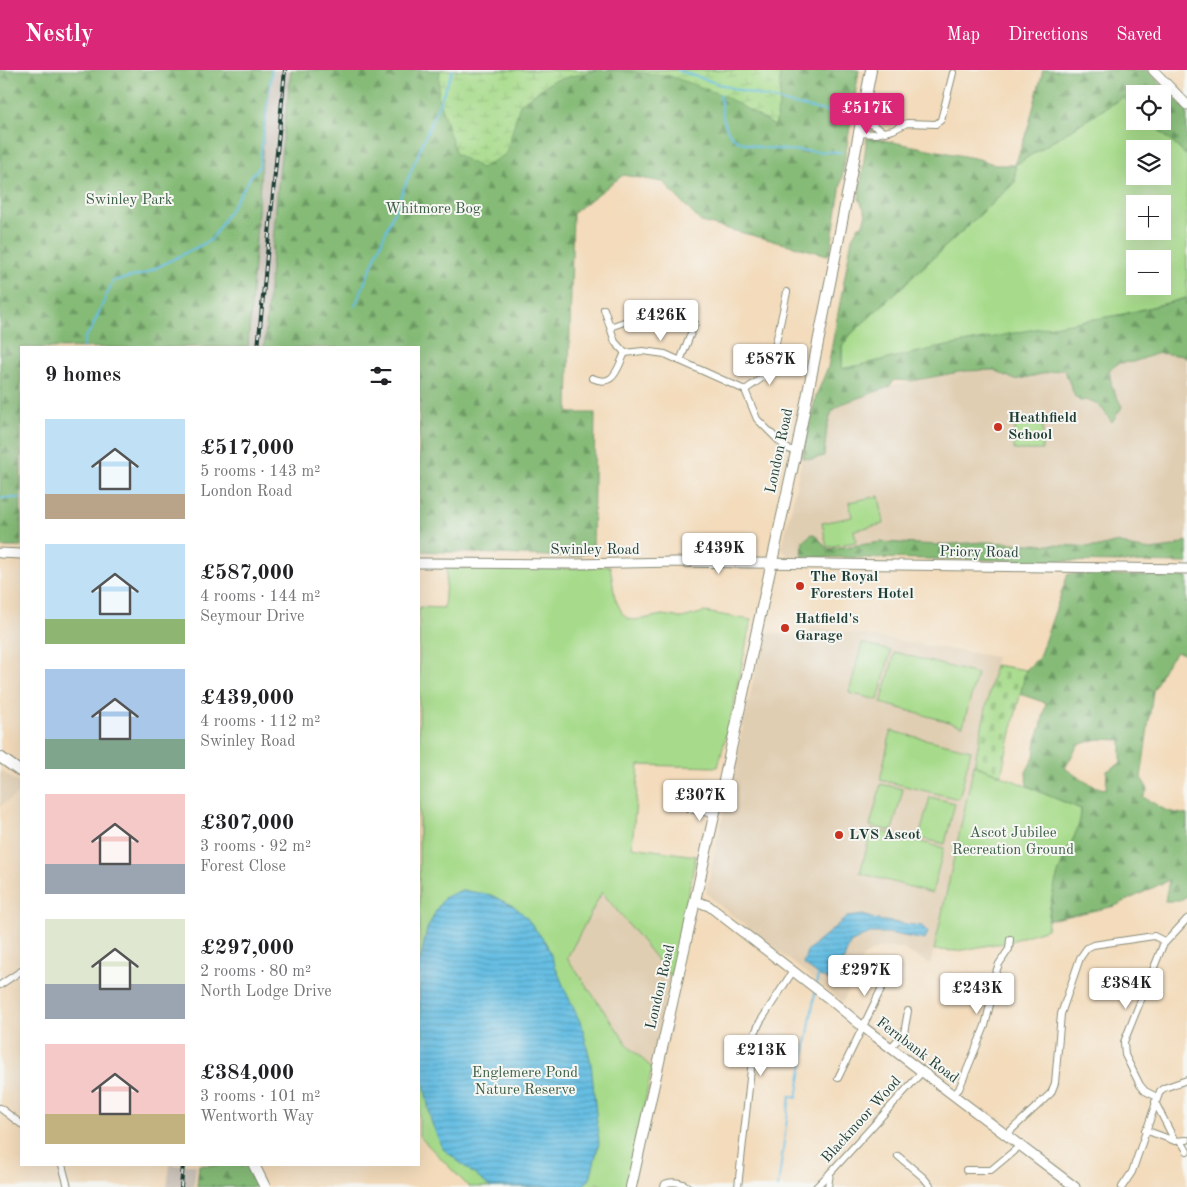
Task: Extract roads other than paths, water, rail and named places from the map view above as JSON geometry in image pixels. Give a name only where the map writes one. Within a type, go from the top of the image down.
[{"type":"main road","name":"London Road","points":[[631,1187],[772,564],[796,452],[871,70]]},
{"type":"main road","points":[[1152,70],[1187,105]]},
{"type":"main road","points":[[0,553],[20,554]]},
{"type":"main road","name":"Swinley Road","points":[[420,563],[772,564]]},
{"type":"main road","name":"Priory Road","points":[[772,564],[1187,569]]},
{"type":"main road","points":[[0,757],[20,771]]},
{"type":"main road","name":"Fernbank Road","points":[[696,900],[709,906],[863,1027],[892,1047],[952,1095],[1075,1187]]},
{"type":"main road","points":[[254,1166],[265,1187]]},
{"type":"street","points":[[936,124],[941,120],[953,72]]},
{"type":"street","points":[[862,119],[884,132]]},
{"type":"street","points":[[859,133],[884,132],[907,123],[936,124],[945,128]]},
{"type":"street","points":[[746,390],[762,378],[772,362],[787,292]]},
{"type":"street","points":[[604,309],[615,342],[625,353]]},
{"type":"street","points":[[610,327],[627,321],[645,322]]},
{"type":"street","points":[[680,361],[696,323]]},
{"type":"street","points":[[625,353],[656,352],[746,390],[757,419],[786,448],[796,452]]},
{"type":"street","points":[[592,378],[599,381],[613,378],[619,370],[625,353]]},
{"type":"street","points":[[690,809],[714,814]]},
{"type":"street","points":[[1187,919],[1163,945],[1124,1042],[1125,1054],[1140,1085],[1145,1092],[1156,1099],[1187,1151]]},
{"type":"street","points":[[1006,1135],[1051,1093],[1056,1083],[1061,1014],[1080,958],[1087,948],[1093,944],[1154,936],[1162,940],[1163,945]]},
{"type":"street","points":[[952,1095],[958,1089],[985,1026],[992,996],[993,980],[999,964],[1009,949],[1010,939]]},
{"type":"street","points":[[738,1187],[755,1033],[793,971]]},
{"type":"street","points":[[0,985],[20,972]]},
{"type":"street","points":[[838,1078],[887,977]]},
{"type":"street","points":[[892,1047],[904,1033],[908,1011]]},
{"type":"street","points":[[752,1060],[782,1063]]},
{"type":"street","name":"Blackmoor Wood","points":[[828,1187],[830,1173],[922,1072]]},
{"type":"street","points":[[1122,1187],[1132,1172],[1160,1091],[1187,1080]]},
{"type":"street","points":[[0,1108],[20,1123]]},
{"type":"street","points":[[1145,1130],[1181,1141]]},
{"type":"street","points":[[966,1170],[992,1170],[1020,1146]]},
{"type":"street","points":[[898,1156],[924,1178],[930,1187]]},
{"type":"street","points":[[62,1166],[68,1187]]},
{"type":"street","points":[[816,1187],[830,1173]]},
{"type":"street","points":[[664,1187],[665,1184],[670,1182],[688,1187]]},
{"type":"water","points":[[462,890],[491,895],[515,907],[526,917],[546,943],[582,1026],[591,1063],[599,1143],[590,1179],[581,1187],[490,1187],[442,1148],[431,1121],[424,1084],[420,1077],[423,1035],[420,1006],[420,961],[427,929],[445,897]]},
{"type":"water","points":[[863,915],[877,920],[922,926],[928,932],[925,940],[888,933],[870,933],[850,943],[835,983],[818,975],[803,964],[807,951],[847,917]]},
{"type":"waterway","points":[[83,346],[84,339],[92,328],[113,281],[144,274],[211,240],[259,167],[272,70]]},
{"type":"waterway","points":[[355,306],[453,70]]},
{"type":"waterway","points":[[677,70],[756,95],[836,113]]},
{"type":"waterway","points":[[720,94],[723,116],[728,131],[739,141],[751,145],[783,150],[841,152]]},
{"type":"waterway","points":[[0,498],[20,498]]},
{"type":"waterway","points":[[816,986],[818,975]]},
{"type":"waterway","points":[[778,1187],[790,1096],[797,1098],[815,993]]},
{"type":"railway","points":[[258,346],[285,70]]},
{"type":"railway","points":[[181,1187],[183,1166]]},
{"type":"place","name":"Heathfield School","points":[[998,427]]},
{"type":"place","name":"The Royal Foresters Hotel","points":[[800,586]]},
{"type":"place","name":"Hatfield's Garage","points":[[785,628]]},
{"type":"place","name":"LVS Ascot","points":[[839,835]]},
{"type":"park label","name":"Swinley Park","points":[[129,200]]},
{"type":"park label","name":"Whitmore Bog","points":[[433,209]]},
{"type":"park label","name":"Ascot Jubilee Recreation Ground","points":[[1013,842]]},
{"type":"park label","name":"Englemere Pond Nature Reserve","points":[[525,1082]]}]
